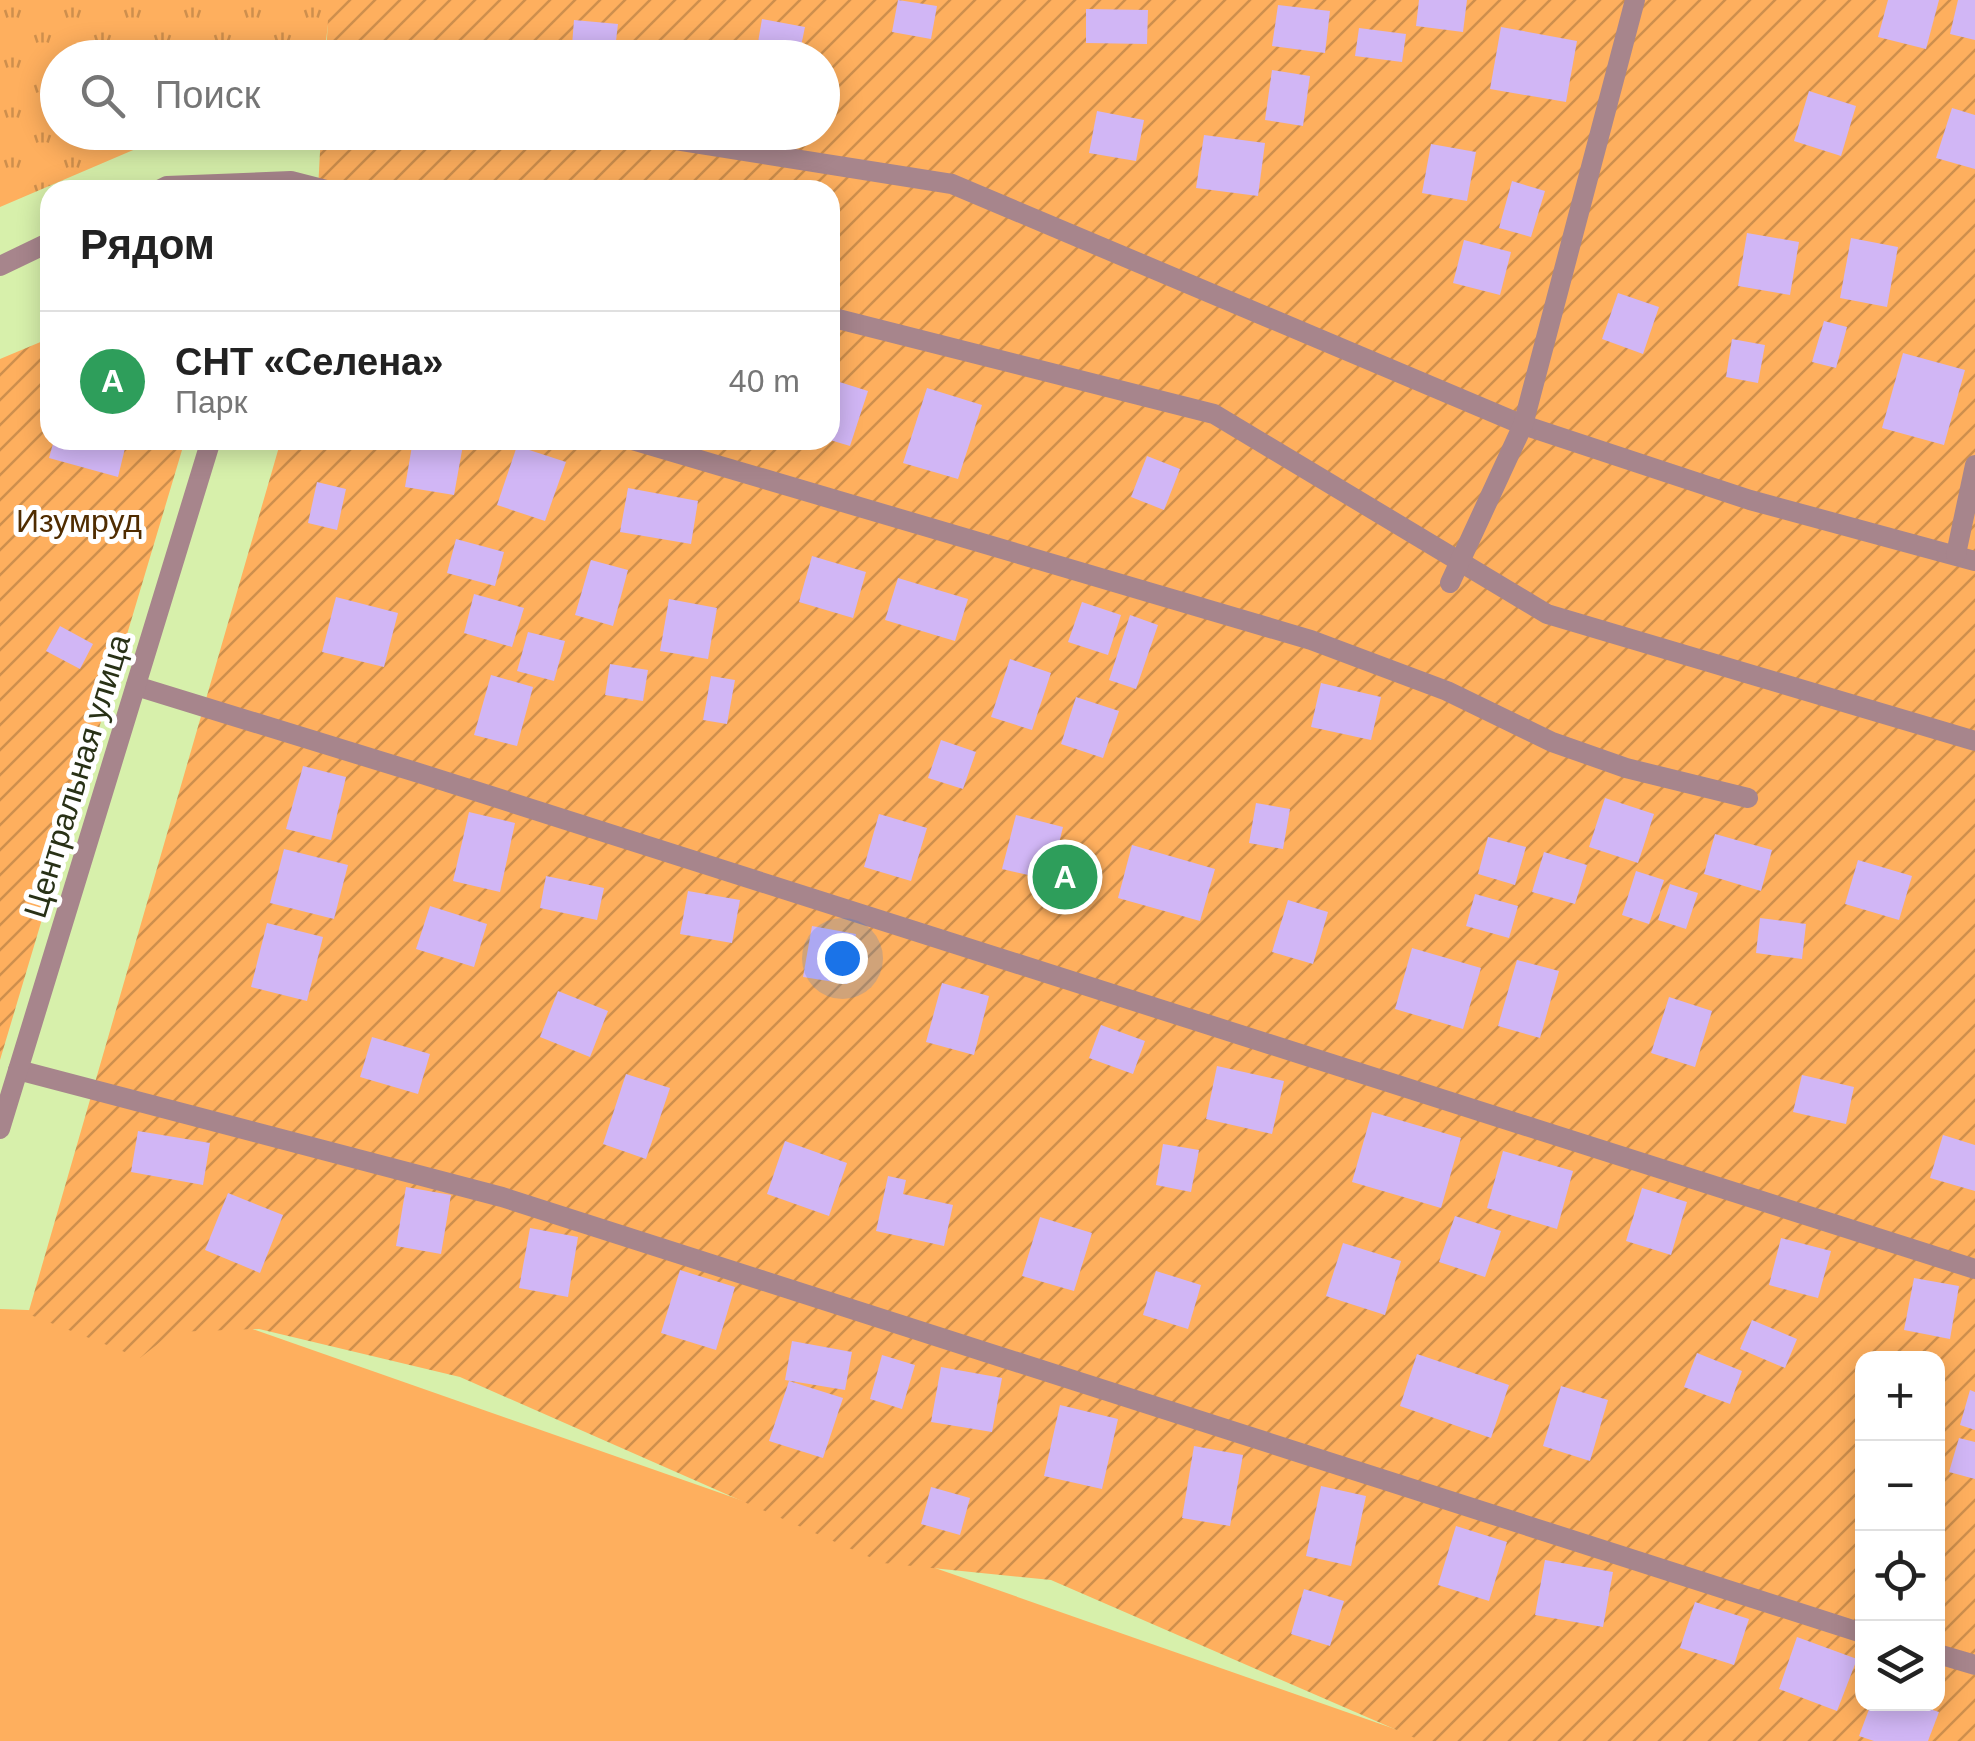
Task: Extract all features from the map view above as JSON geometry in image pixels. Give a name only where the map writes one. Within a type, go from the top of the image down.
[{"type":"street","points":[[1450,584],[1522,425],[1634,0]]},
{"type":"street","points":[[738,150],[952,184],[1522,425],[1750,500],[1965,558],[1975,465]]},
{"type":"street","points":[[0,266],[40,247]]},
{"type":"street","points":[[840,320],[1214,414],[1547,614],[1975,741]]},
{"type":"street","name":"Центральная улица","points":[[0,1129],[209,450]]},
{"type":"street","points":[[666,450],[1311,640],[1448,690],[1552,742],[1626,768],[1748,798]]},
{"type":"street","points":[[136,686],[1975,1269]]},
{"type":"street","points":[[18,1070],[502,1196],[1855,1631]]},
{"type":"street","points":[[1945,1656],[1975,1665]]},
{"type":"green space","points":[[0,0],[331,0],[326,40],[40,40],[40,150],[133,150],[63,180],[40,180],[40,190],[0,207]]},
{"type":"green space","points":[[329,0],[1975,0],[1975,1741],[1422,1741],[1051,1580],[883,1563],[460,1377],[259,1329],[173,1332],[140,1358],[28,1314],[278,450],[840,450],[840,180],[319,180],[320,150],[840,150],[840,40],[327,40]]},
{"type":"green space","name":"Изумруд","points":[[40,342],[40,450],[182,450],[0,1060],[0,359]]},
{"type":"green space","points":[[0,1309],[218,1317],[1429,1741],[0,1741]]},
{"type":"building","points":[[898,0],[937,6],[931,39],[892,32]]},
{"type":"building","points":[[1419,0],[1467,0],[1463,32],[1416,26]]},
{"type":"building","points":[[1888,0],[1939,0],[1926,49],[1878,37]]},
{"type":"building","points":[[1958,0],[1975,0],[1975,40],[1950,34]]},
{"type":"building","points":[[1278,5],[1330,11],[1325,53],[1272,46]]},
{"type":"building","points":[[1086,9],[1148,10],[1147,44],[1086,43]]},
{"type":"building","points":[[762,19],[805,27],[802,40],[758,40]]},
{"type":"building","points":[[574,20],[618,24],[616,40],[572,40]]},
{"type":"building","points":[[1501,27],[1577,41],[1566,102],[1490,89]]},
{"type":"building","points":[[1359,28],[1406,34],[1402,62],[1355,56]]},
{"type":"building","points":[[1272,70],[1310,76],[1303,126],[1265,120]]},
{"type":"building","points":[[1809,91],[1856,106],[1841,156],[1794,141]]},
{"type":"building","points":[[1952,108],[1975,115],[1975,169],[1936,158]]},
{"type":"building","points":[[1097,111],[1144,120],[1136,161],[1089,153]]},
{"type":"building","points":[[1204,135],[1265,143],[1258,196],[1196,188]]},
{"type":"building","points":[[1431,144],[1476,152],[1467,201],[1422,193]]},
{"type":"building","points":[[1512,181],[1545,191],[1531,237],[1499,228]]},
{"type":"building","points":[[1747,233],[1799,242],[1790,295],[1738,286]]},
{"type":"building","points":[[1851,238],[1898,247],[1887,307],[1840,298]]},
{"type":"building","points":[[1464,240],[1511,252],[1500,295],[1453,283]]},
{"type":"building","points":[[1618,293],[1659,307],[1643,354],[1602,339]]},
{"type":"building","points":[[1824,321],[1847,327],[1836,368],[1812,362]]},
{"type":"building","points":[[1732,339],[1765,345],[1758,383],[1726,377]]},
{"type":"building","points":[[1903,353],[1965,370],[1944,445],[1882,428]]},
{"type":"building","points":[[840,382],[868,391],[850,446],[840,443]]},
{"type":"building","points":[[927,388],[982,405],[958,479],[903,463]]},
{"type":"building","points":[[51,450],[125,450],[118,477],[49,458]]},
{"type":"building","points":[[411,450],[462,450],[454,495],[405,487]]},
{"type":"building","points":[[516,450],[529,450],[566,462],[545,521],[497,505]]},
{"type":"building","points":[[1147,456],[1180,469],[1164,510],[1131,497]]},
{"type":"building","points":[[317,482],[346,489],[337,530],[308,523]]},
{"type":"building","points":[[628,488],[698,501],[691,544],[620,532]]},
{"type":"building","points":[[456,539],[504,552],[495,586],[447,573]]},
{"type":"building","points":[[812,556],[866,572],[853,618],[799,602]]},
{"type":"building","points":[[591,560],[628,570],[613,626],[575,615]]},
{"type":"building","points":[[898,578],[968,599],[955,641],[885,620]]},
{"type":"building","points":[[474,594],[524,608],[512,647],[464,633]]},
{"type":"building","points":[[336,597],[398,613],[384,667],[322,652]]},
{"type":"building","points":[[669,599],[717,608],[708,659],[660,651]]},
{"type":"building","points":[[1082,602],[1121,615],[1108,655],[1068,642]]},
{"type":"building","points":[[1130,615],[1158,625],[1136,689],[1109,680]]},
{"type":"building","points":[[60,626],[93,644],[80,669],[46,651]]},
{"type":"building","points":[[528,632],[565,641],[554,681],[517,671]]},
{"type":"building","points":[[1010,659],[1051,673],[1032,730],[991,717]]},
{"type":"building","points":[[610,664],[648,670],[643,701],[605,695]]},
{"type":"building","points":[[491,675],[533,687],[517,746],[474,735]]},
{"type":"building","points":[[711,676],[735,680],[727,724],[703,720]]},
{"type":"building","points":[[1321,683],[1381,697],[1371,740],[1311,727]]},
{"type":"building","points":[[1076,697],[1119,711],[1103,758],[1061,744]]},
{"type":"building","points":[[941,740],[976,752],[963,789],[928,778]]},
{"type":"building","points":[[303,766],[346,777],[331,840],[286,829]]},
{"type":"building","points":[[1605,798],[1654,814],[1638,863],[1589,847]]},
{"type":"building","points":[[1256,803],[1290,809],[1283,849],[1249,843]]},
{"type":"building","points":[[469,812],[515,823],[500,892],[453,881]]},
{"type":"building","points":[[879,814],[927,828],[911,881],[864,867]]},
{"type":"building","points":[[1016,815],[1063,827],[1050,880],[1002,869]]},
{"type":"building","points":[[1715,834],[1772,850],[1761,891],[1704,874]]},
{"type":"building","points":[[1488,837],[1526,847],[1515,885],[1478,874]]},
{"type":"building","points":[[1132,845],[1215,869],[1200,921],[1118,898]]},
{"type":"building","points":[[284,849],[348,865],[334,919],[270,903]]},
{"type":"building","points":[[1544,852],[1587,865],[1575,904],[1532,892]]},
{"type":"building","points":[[1858,860],[1912,876],[1899,920],[1845,904]]},
{"type":"building","points":[[1636,871],[1664,880],[1649,924],[1622,915]]},
{"type":"building","points":[[546,876],[604,888],[597,920],[540,908]]},
{"type":"building","points":[[1670,884],[1698,893],[1686,929],[1658,920]]},
{"type":"building","points":[[688,891],[740,900],[732,943],[680,934]]},
{"type":"building","points":[[1475,894],[1518,906],[1509,938],[1466,926]]},
{"type":"building","points":[[1288,900],[1328,912],[1313,964],[1272,952]]},
{"type":"building","points":[[430,906],[487,924],[474,967],[416,949]]},
{"type":"building","points":[[1760,918],[1806,924],[1802,959],[1756,953]]},
{"type":"building","points":[[267,923],[323,937],[307,1001],[251,987]]},
{"type":"building","points":[[812,926],[856,934],[847,984],[803,977]]},
{"type":"building","points":[[1412,948],[1481,968],[1463,1029],[1395,1009]]},
{"type":"building","points":[[1517,960],[1559,971],[1540,1038],[1498,1026]]},
{"type":"building","points":[[942,983],[989,996],[974,1055],[926,1042]]},
{"type":"building","points":[[558,991],[608,1011],[590,1057],[540,1037]]},
{"type":"building","points":[[1669,997],[1712,1011],[1695,1067],[1651,1053]]},
{"type":"building","points":[[1101,1025],[1145,1041],[1133,1074],[1089,1058]]},
{"type":"building","points":[[372,1037],[430,1054],[418,1094],[360,1077]]},
{"type":"building","points":[[1217,1066],[1284,1081],[1272,1134],[1206,1119]]},
{"type":"building","points":[[626,1074],[670,1088],[646,1159],[603,1144]]},
{"type":"building","points":[[1802,1075],[1854,1087],[1846,1124],[1793,1112]]},
{"type":"building","points":[[1372,1112],[1461,1138],[1441,1208],[1352,1182]]},
{"type":"building","points":[[138,1131],[210,1143],[203,1185],[131,1172]]},
{"type":"building","points":[[1943,1135],[1975,1145],[1975,1191],[1930,1178]]},
{"type":"building","points":[[785,1141],[847,1163],[829,1216],[767,1194]]},
{"type":"building","points":[[1163,1144],[1199,1150],[1191,1192],[1156,1185]]},
{"type":"building","points":[[1503,1151],[1573,1171],[1557,1229],[1487,1208]]},
{"type":"building","points":[[888,1176],[906,1180],[903,1194],[953,1205],[944,1246],[876,1231]]},
{"type":"building","points":[[406,1187],[451,1195],[441,1254],[396,1246]]},
{"type":"building","points":[[1642,1188],[1687,1202],[1671,1255],[1626,1241]]},
{"type":"building","points":[[228,1193],[283,1215],[260,1273],[205,1250]]},
{"type":"building","points":[[1455,1216],[1501,1231],[1485,1277],[1439,1262]]},
{"type":"building","points":[[1040,1217],[1092,1233],[1074,1291],[1022,1276]]},
{"type":"building","points":[[530,1228],[578,1237],[568,1297],[519,1288]]},
{"type":"building","points":[[1781,1238],[1831,1251],[1818,1298],[1769,1285]]},
{"type":"building","points":[[1343,1243],[1401,1261],[1385,1315],[1326,1296]]},
{"type":"building","points":[[680,1270],[735,1287],[716,1350],[661,1333]]},
{"type":"building","points":[[1156,1271],[1201,1285],[1188,1329],[1143,1315]]},
{"type":"building","points":[[1914,1278],[1959,1286],[1950,1339],[1904,1330]]},
{"type":"building","points":[[1752,1320],[1797,1339],[1785,1368],[1740,1349]]},
{"type":"building","points":[[792,1341],[852,1352],[845,1390],[785,1380]]},
{"type":"building","points":[[1697,1353],[1742,1371],[1730,1404],[1684,1387]]},
{"type":"building","points":[[1417,1354],[1509,1385],[1491,1438],[1400,1406]]},
{"type":"building","points":[[882,1355],[915,1365],[902,1409],[870,1399]]},
{"type":"building","points":[[941,1367],[1002,1378],[992,1432],[931,1422]]},
{"type":"building","points":[[789,1381],[843,1398],[823,1458],[769,1441]]},
{"type":"building","points":[[1561,1386],[1608,1400],[1590,1461],[1543,1446]]},
{"type":"building","points":[[1970,1390],[1975,1392],[1975,1430],[1960,1425]]},
{"type":"building","points":[[1060,1405],[1118,1419],[1102,1489],[1044,1476]]},
{"type":"building","points":[[1959,1438],[1975,1442],[1975,1479],[1949,1472]]},
{"type":"building","points":[[1194,1446],[1243,1455],[1230,1526],[1182,1518]]},
{"type":"building","points":[[1321,1486],[1366,1496],[1351,1566],[1306,1556]]},
{"type":"building","points":[[931,1487],[970,1498],[960,1535],[921,1524]]},
{"type":"building","points":[[1456,1526],[1507,1542],[1489,1601],[1438,1585]]},
{"type":"building","points":[[1545,1560],[1613,1572],[1603,1627],[1535,1615]]},
{"type":"building","points":[[1304,1589],[1344,1601],[1330,1646],[1291,1634]]},
{"type":"building","points":[[1695,1602],[1749,1619],[1734,1665],[1680,1648]]},
{"type":"building","points":[[1797,1637],[1855,1658],[1837,1711],[1779,1689]]},
{"type":"building","points":[[1868,1711],[1939,1712],[1928,1741],[1874,1741],[1859,1736]]},
{"type":"place","name":"СНТ «Селена»","points":[[1065,877]]}]
